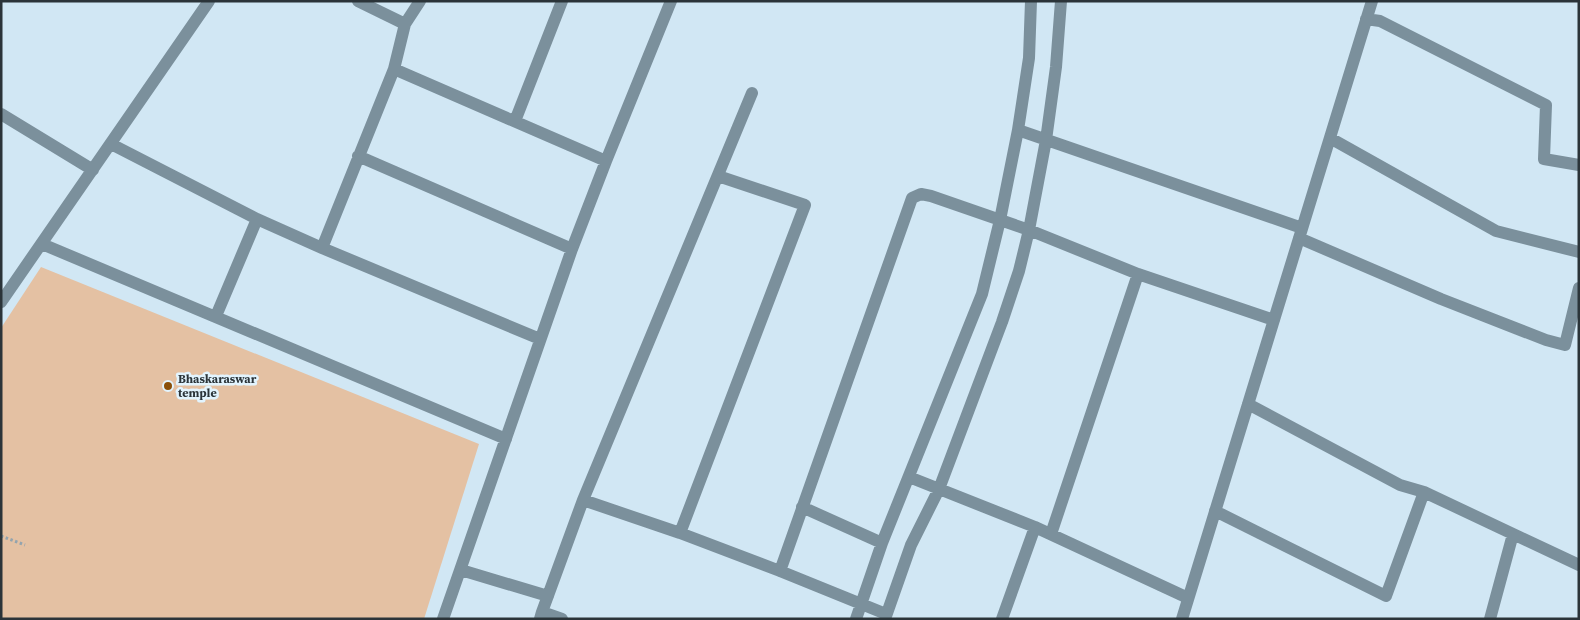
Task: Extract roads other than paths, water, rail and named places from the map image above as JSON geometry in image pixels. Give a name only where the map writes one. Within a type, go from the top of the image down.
[{"type":"street","points":[[2,301],[209,1]]},
{"type":"street","points":[[358,1],[405,24]]},
{"type":"street","points":[[322,248],[394,69],[405,24],[420,1]]},
{"type":"street","points":[[515,122],[562,1]]},
{"type":"street","points":[[443,619],[572,249],[671,1]]},
{"type":"street","points":[[856,619],[882,543],[982,294],[1000,220],[1018,130],[1029,58],[1031,1]]},
{"type":"street","points":[[583,500],[780,570],[886,617],[911,546],[939,489],[1002,322],[1019,271],[1029,230],[1046,140],[1056,67],[1061,1]]},
{"type":"street","points":[[1182,619],[1372,1]]},
{"type":"street","points":[[1366,19],[1380,20],[1546,105],[1544,159],[1579,165]]},
{"type":"street","points":[[394,69],[606,161]]},
{"type":"street","points":[[562,619],[541,615],[583,500],[752,93]]},
{"type":"street","points":[[1,114],[93,170]]},
{"type":"street","points":[[1018,130],[1300,233],[1441,299],[1565,345],[1579,288]]},
{"type":"street","points":[[1330,138],[1496,231],[1579,252]]},
{"type":"street","points":[[111,144],[256,219],[540,339]]},
{"type":"street","points":[[358,156],[572,249]]},
{"type":"street","points":[[680,533],[806,205],[718,176]]},
{"type":"street","points":[[780,570],[912,198],[921,194],[931,196],[1029,230],[1138,274],[1274,320]]},
{"type":"street","points":[[216,316],[256,219]]},
{"type":"street","points":[[42,244],[506,439]]},
{"type":"street","points":[[1051,534],[1138,274]]},
{"type":"street","points":[[1248,404],[1400,485],[1424,492],[1579,565]]},
{"type":"street","points":[[909,477],[1036,527],[1188,598]]},
{"type":"street","points":[[1215,511],[1386,596],[1424,492]]},
{"type":"street","points":[[802,507],[882,543]]},
{"type":"street","points":[[1002,619],[1036,527]]},
{"type":"street","points":[[1490,619],[1513,534]]},
{"type":"street","points":[[461,570],[548,596]]},
{"type":"place","name":"Bhaskaraswar temple","points":[[168,386]]}]
